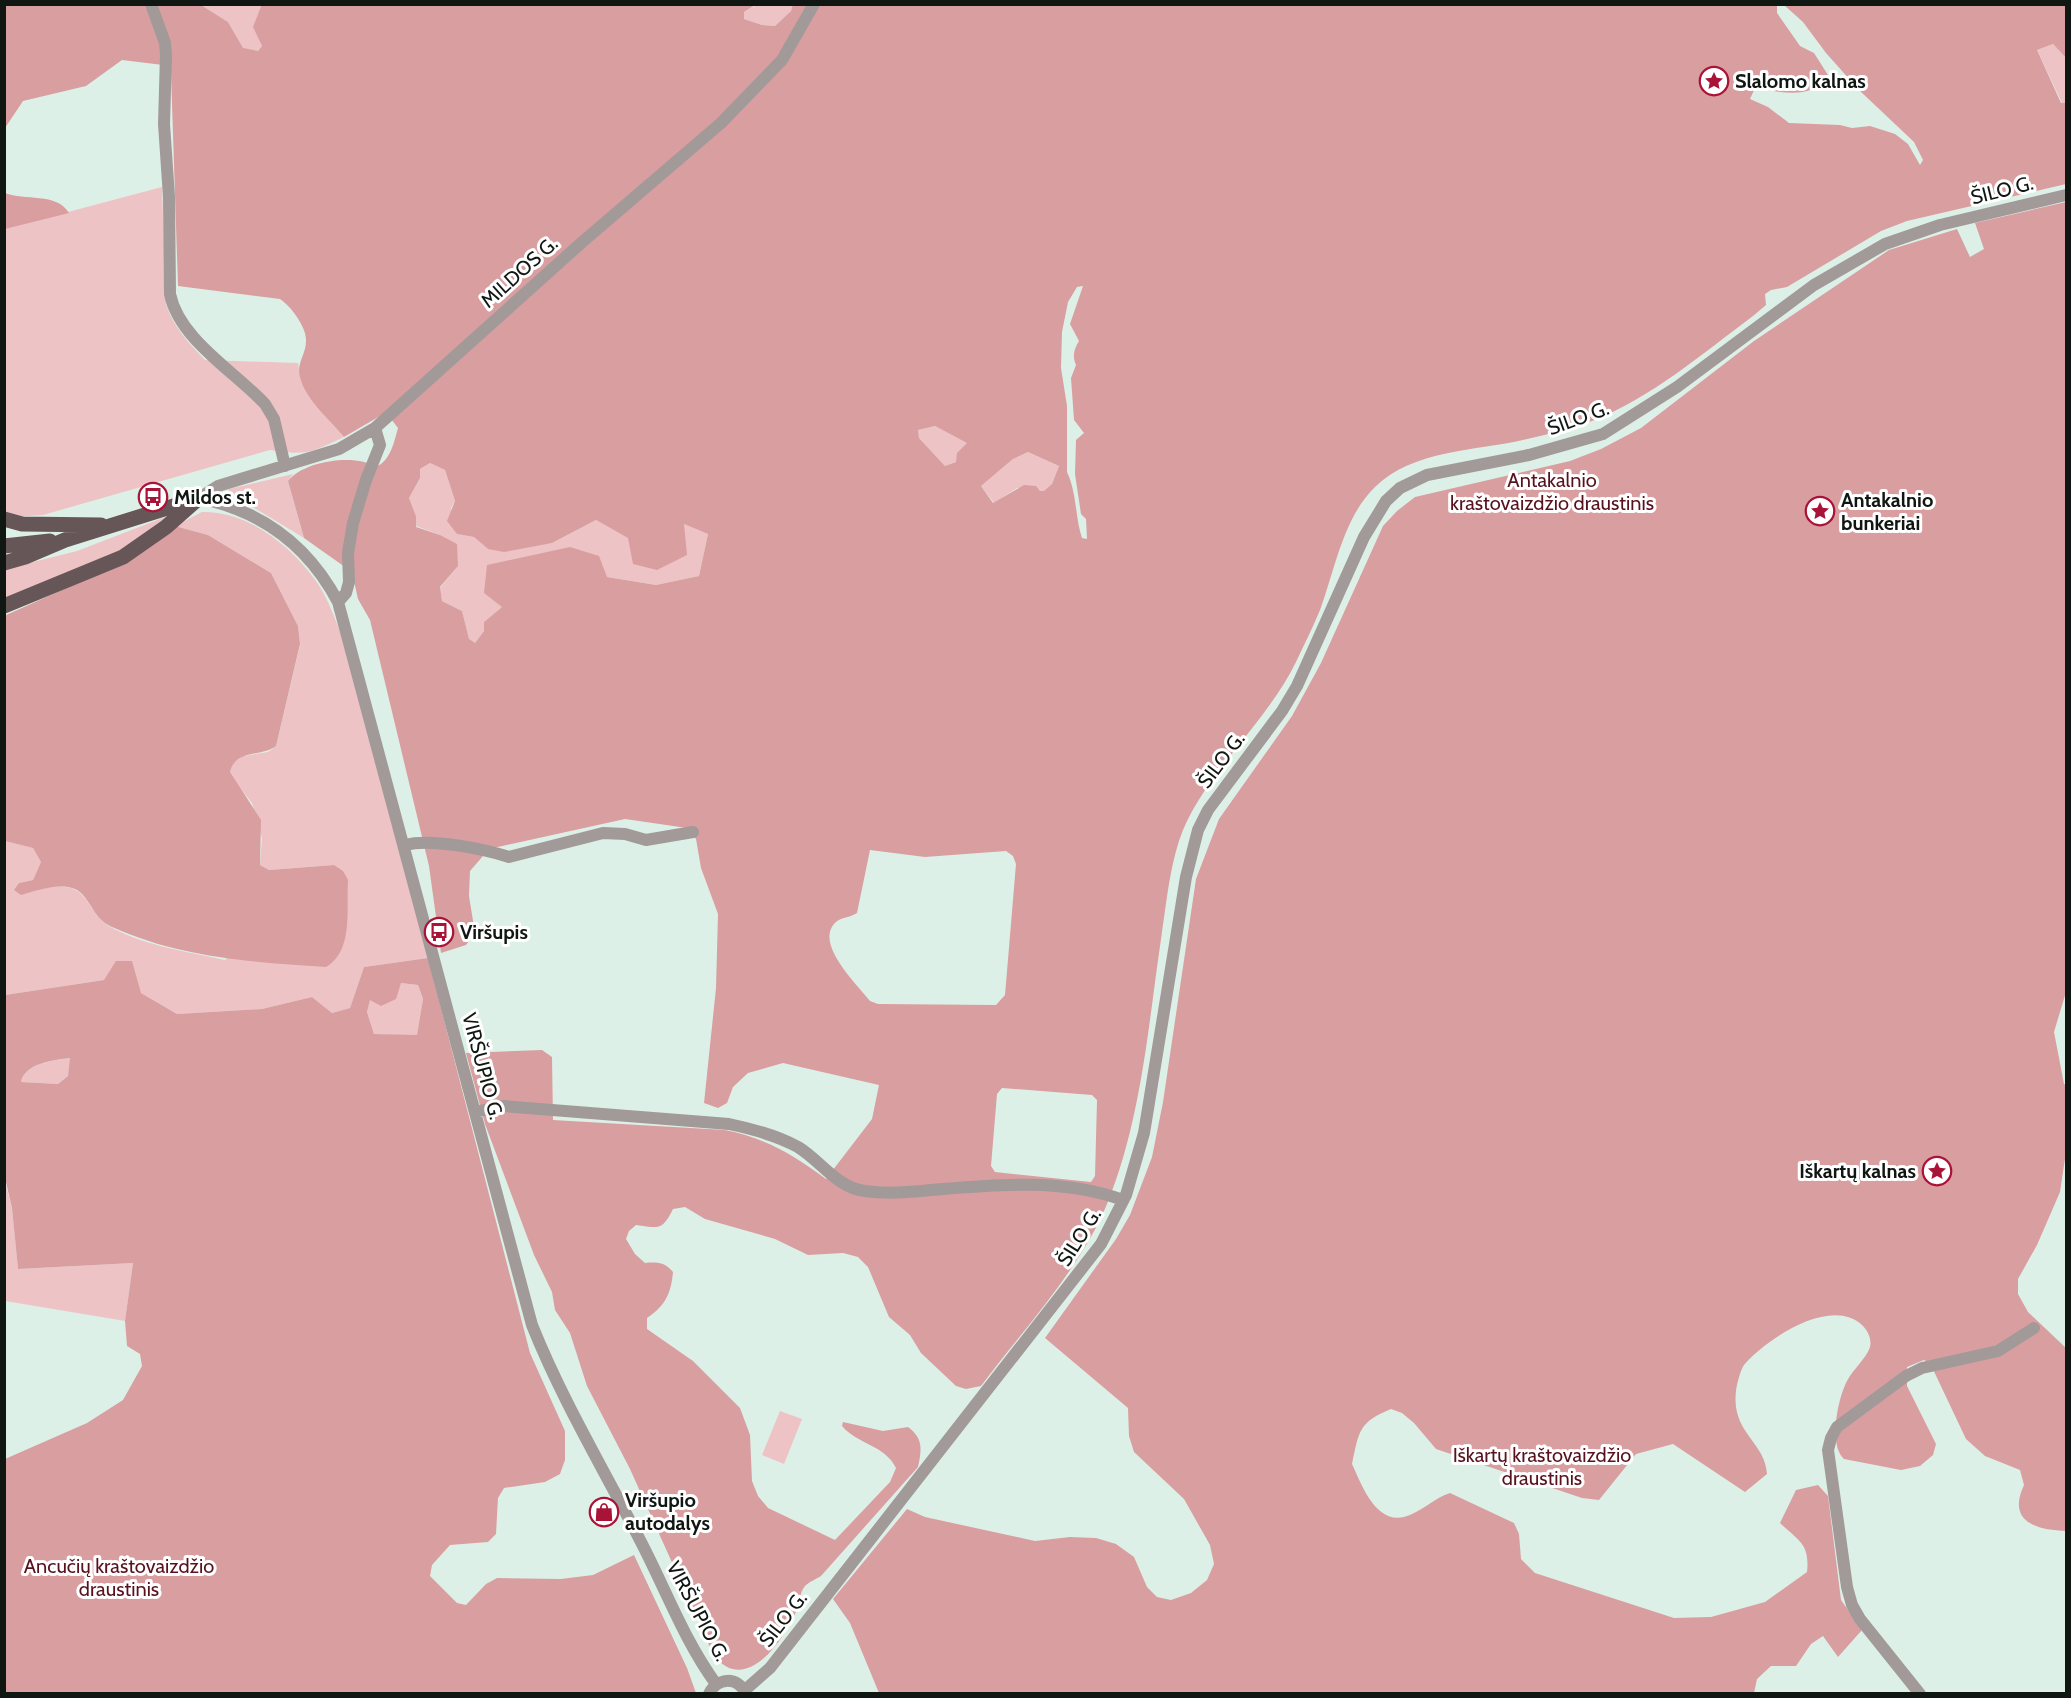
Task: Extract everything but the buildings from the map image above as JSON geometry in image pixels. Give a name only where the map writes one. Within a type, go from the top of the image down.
[{"type":"main road","points":[[4,563],[65,540],[199,498]]},
{"type":"main road","points":[[4,606],[123,557],[166,527],[199,498]]},
{"type":"main road","points":[[4,519],[22,524],[113,526]]},
{"type":"main road","points":[[4,546],[65,540]]},
{"type":"street","points":[[151,4],[165,43],[166,56],[164,124],[169,196],[172,307],[184,328],[265,404],[274,420],[285,466]]},
{"type":"street","name":"MILDOS G.","points":[[199,498],[218,486],[339,449],[375,428],[580,244],[721,123],[782,60],[814,4]]},
{"type":"street","name":"ŠILO G.","points":[[746,1692],[770,1668],[1085,1268],[1101,1244],[1124,1200],[1144,1133],[1186,877],[1198,830],[1208,810],[1282,711],[1297,686],[1364,537],[1386,501],[1400,488],[1427,475],[1529,455],[1603,434],[1677,387],[1814,285],[1884,244],[1940,225],[2067,195]]},
{"type":"street","points":[[338,602],[346,593],[349,582],[348,553],[354,523],[366,480],[380,445],[375,428]]},
{"type":"street","name":"VIRŠUPIO G.","points":[[199,498],[233,506],[252,515],[291,540],[316,566],[338,602],[405,845],[515,1265],[540,1345],[712,1689],[732,1681],[746,1692]]},
{"type":"street","points":[[405,845],[421,842],[509,856],[603,833],[646,840],[693,832]]},
{"type":"street","points":[[476,1112],[503,1106],[729,1124],[756,1129],[799,1148],[843,1184],[866,1191],[908,1191],[1006,1183],[1071,1187],[1096,1191],[1124,1200]]},
{"type":"street","points":[[1920,1694],[1852,1605],[1847,1587],[1828,1450],[1831,1438],[1837,1427],[1906,1376],[1922,1368],[1998,1351],[2034,1328]]},
{"type":"shaded area","points":[[201,5],[262,5],[254,27],[262,46],[258,51],[243,49],[228,22]]},
{"type":"shaded area","points":[[757,5],[793,5],[791,11],[775,26],[762,25],[744,19],[744,12]]},
{"type":"shaded area","points":[[2053,44],[2066,58],[2066,103],[2062,103],[2037,50]]},
{"type":"shaded area","points":[[162,187],[166,304],[182,334],[205,360],[298,363],[309,394],[344,437],[309,451],[293,453],[270,450],[43,515],[13,517],[5,513],[4,229]]},
{"type":"shaded area","points":[[935,426],[968,443],[956,462],[945,466],[919,438],[918,430]]},
{"type":"shaded area","points":[[1028,452],[1059,466],[1052,484],[1044,492],[1017,488],[994,503],[981,486],[1013,459]]},
{"type":"shaded area","points":[[430,463],[445,470],[455,501],[451,508],[457,534],[474,537],[488,549],[552,543],[596,520],[629,538],[684,524],[708,534],[699,576],[656,585],[607,577],[502,607],[484,622],[484,631],[475,643],[469,640],[462,611],[442,601],[440,588],[458,566],[440,535],[416,526],[416,516],[409,498],[420,478],[420,469]]},
{"type":"shaded area","points":[[293,474],[288,481],[304,538],[228,492],[229,489]]},
{"type":"shaded area","points":[[202,512],[236,517],[281,543],[306,568],[324,594],[343,639],[428,958],[364,967],[350,1008],[332,1013],[312,997],[262,1009],[177,1014],[141,993],[104,980],[5,995],[5,841],[33,848],[41,862],[33,880],[19,883],[15,890],[21,894],[52,887],[71,888],[82,895],[103,922],[122,933],[166,947],[225,960],[334,865],[269,870],[260,865],[262,838],[252,803],[234,781],[230,772],[238,757],[268,752],[276,746],[300,645],[298,626],[271,573],[208,535],[175,526]]},
{"type":"shaded area","points":[[173,514],[135,544],[5,602],[5,569],[77,551]]},
{"type":"shaded area","points":[[401,983],[418,985],[423,999],[417,1036],[374,1034],[367,1012],[370,999]]},
{"type":"shaded area","points":[[71,1058],[68,1076],[58,1084],[21,1082],[28,1071],[34,1067],[49,1061]]},
{"type":"shaded area","points":[[4,1178],[12,1208],[18,1269],[133,1263],[125,1321],[5,1301]]},
{"type":"shaded area","points":[[780,1411],[802,1419],[784,1464],[762,1455]]},
{"type":"green space","points":[[262,4],[757,4],[744,12],[744,19],[762,25],[775,26],[791,11],[793,4],[1777,4],[1777,13],[1800,46],[1814,53],[1828,75],[1814,89],[1805,92],[1755,88],[1750,99],[1768,107],[1789,123],[1840,125],[1852,128],[1870,126],[1895,134],[1908,144],[1920,165],[1923,160],[1914,142],[1859,90],[1826,53],[1803,22],[1784,5],[2066,5],[2066,58],[2053,44],[2037,50],[2061,103],[2066,103],[2066,184],[1907,221],[1881,231],[1787,287],[1771,290],[1765,294],[1766,305],[1753,316],[1676,374],[1614,411],[1584,424],[1549,434],[1426,459],[1390,475],[1375,487],[1364,500],[1347,529],[1320,610],[1296,662],[1268,707],[1217,773],[1189,818],[1179,841],[1168,889],[1136,1107],[1119,1172],[1107,1204],[1096,1228],[1067,1275],[981,1386],[966,1389],[956,1386],[921,1353],[910,1335],[889,1317],[868,1267],[858,1257],[843,1253],[808,1255],[775,1239],[705,1219],[685,1207],[673,1209],[663,1225],[650,1227],[636,1225],[629,1231],[626,1239],[635,1254],[645,1263],[660,1263],[673,1272],[669,1293],[663,1304],[647,1318],[647,1329],[693,1361],[740,1408],[750,1435],[752,1481],[758,1496],[768,1508],[835,1540],[890,1482],[896,1468],[885,1454],[848,1432],[842,1426],[843,1422],[883,1431],[908,1427],[919,1440],[918,1467],[821,1576],[805,1586],[792,1620],[774,1647],[752,1667],[739,1670],[727,1667],[714,1656],[630,1469],[587,1386],[570,1333],[555,1310],[552,1292],[534,1255],[485,1124],[466,1053],[542,1050],[552,1057],[553,1120],[725,1130],[740,1133],[778,1148],[826,1179],[872,1119],[879,1085],[783,1063],[748,1073],[733,1087],[727,1103],[718,1108],[704,1103],[716,988],[718,914],[701,868],[696,839],[687,828],[625,819],[489,849],[470,871],[469,896],[475,933],[466,945],[441,953],[429,866],[370,620],[358,599],[352,572],[304,538],[288,481],[305,468],[330,461],[356,460],[376,467],[388,455],[398,428],[391,419],[380,416],[344,437],[312,401],[303,385],[299,367],[306,346],[306,336],[298,318],[280,299],[178,286],[171,73],[163,65],[122,60],[86,86],[23,101],[5,128],[5,5],[201,5],[228,22],[243,48],[258,51],[262,46],[253,27]],"holes":[[[1083,286],[1070,324],[1079,341],[1074,353],[1076,365],[1071,378],[1074,420],[1084,433],[1076,440],[1075,474],[1081,514],[1086,519],[1087,539],[1082,538],[1073,488],[1067,472],[1067,406],[1061,368],[1062,332],[1068,302],[1077,287]],[[935,426],[967,443],[957,453],[956,462],[945,466],[919,438],[918,430]],[[1028,452],[1059,466],[1052,484],[1044,491],[1040,491],[1036,486],[1024,485],[993,503],[981,486],[1013,459]],[[430,463],[445,470],[455,501],[447,521],[457,534],[474,537],[488,549],[504,552],[552,543],[596,520],[628,538],[633,564],[657,570],[687,555],[684,524],[708,534],[699,576],[656,585],[607,577],[599,556],[570,547],[487,565],[484,593],[502,607],[484,622],[484,631],[475,643],[469,639],[462,611],[442,601],[440,587],[458,566],[457,544],[440,535],[416,527],[416,516],[409,498],[420,478],[420,469]],[[870,850],[925,857],[1006,851],[1013,856],[1016,864],[1005,995],[996,1005],[878,1004],[870,1001],[847,974],[833,952],[830,941],[830,931],[836,922],[857,913]],[[1002,1088],[1092,1095],[1097,1100],[1095,1176],[1091,1182],[995,1172],[991,1166],[997,1094]]]},
{"type":"green space","points":[[5,193],[57,202],[69,213],[5,229]]},
{"type":"green space","name":"Antakalnio kraštovaizdžio draustinis","points":[[2066,202],[2066,992],[2054,1032],[2066,1085],[2066,1152],[2060,1192],[2037,1245],[2018,1279],[2018,1294],[2028,1312],[2066,1348],[2066,1531],[2035,1525],[2022,1515],[2019,1507],[2024,1485],[2020,1470],[1985,1456],[1966,1439],[1930,1363],[1924,1360],[1907,1367],[1907,1386],[1936,1444],[1933,1455],[1920,1466],[1901,1470],[1844,1459],[1836,1443],[1836,1421],[1840,1398],[1847,1381],[1868,1351],[1870,1341],[1863,1326],[1850,1318],[1834,1315],[1800,1324],[1783,1333],[1744,1365],[1736,1391],[1738,1417],[1761,1453],[1767,1474],[1745,1492],[1673,1444],[1636,1454],[1599,1500],[1582,1498],[1436,1449],[1414,1423],[1402,1413],[1391,1409],[1366,1423],[1354,1453],[1352,1464],[1365,1491],[1370,1500],[1385,1514],[1394,1518],[1404,1517],[1450,1493],[1514,1523],[1519,1534],[1521,1559],[1535,1573],[1674,1618],[1711,1617],[1765,1602],[1807,1572],[1805,1549],[1798,1539],[1780,1523],[1796,1490],[1818,1485],[1828,1496],[1841,1600],[1862,1630],[1838,1657],[1823,1636],[1811,1644],[1796,1666],[1771,1666],[1757,1679],[1754,1693],[879,1693],[850,1623],[833,1599],[907,1509],[925,1517],[1035,1541],[1070,1537],[1096,1538],[1116,1544],[1134,1557],[1147,1587],[1157,1597],[1171,1600],[1191,1593],[1207,1580],[1214,1564],[1210,1545],[1184,1499],[1134,1452],[1129,1436],[1128,1408],[1045,1338],[1116,1239],[1130,1215],[1152,1157],[1163,1102],[1196,879],[1219,819],[1292,716],[1321,663],[1383,526],[1415,497],[1570,461],[1601,449],[1641,428],[1754,341],[1889,250],[1957,229],[1970,257],[1984,249],[1975,223]]},
{"type":"green space","points":[[175,526],[208,535],[271,573],[298,626],[300,644],[276,746],[270,750],[237,759],[230,772],[261,820],[260,865],[269,870],[334,865],[343,871],[348,880],[345,940],[335,960],[326,967],[217,957],[164,946],[107,924],[98,917],[82,894],[69,887],[53,887],[21,895],[14,890],[19,883],[33,880],[41,862],[33,848],[5,841],[4,616],[129,560]]},
{"type":"green space","name":"Ancučių kraštovaizdžio draustinis","points":[[428,958],[530,1353],[565,1431],[565,1460],[560,1474],[545,1482],[504,1488],[498,1498],[496,1534],[488,1542],[450,1545],[432,1565],[430,1576],[457,1603],[466,1605],[486,1584],[497,1578],[561,1579],[593,1575],[634,1555],[687,1668],[696,1693],[5,1694],[5,1459],[87,1423],[123,1400],[142,1366],[140,1354],[127,1346],[125,1321],[133,1263],[18,1269],[12,1208],[5,1178],[5,995],[104,980],[116,961],[132,961],[141,993],[177,1014],[262,1009],[312,997],[332,1013],[350,1008],[364,967]],"holes":[[[401,983],[418,985],[423,999],[417,1035],[374,1034],[367,1012],[370,1000],[381,1006],[396,999]],[[70,1058],[68,1076],[58,1084],[21,1082],[28,1071],[34,1067],[49,1061]]]},
{"type":"place","name":"Slalomo kalnas","points":[[1714,81]]},
{"type":"place","name":"Mildos st.","points":[[153,497]]},
{"type":"place","name":"Antakalnio bunkeriai","points":[[1820,511]]},
{"type":"place","name":"Viršupis","points":[[439,932]]},
{"type":"place","name":"Iškartų kalnas","points":[[1937,1171]]},
{"type":"place","name":"Viršupio autodalys","points":[[604,1512]]},
{"type":"park label","name":"Iškartų kraštovaizdžio draustinis","points":[[1542,1466]]}]
